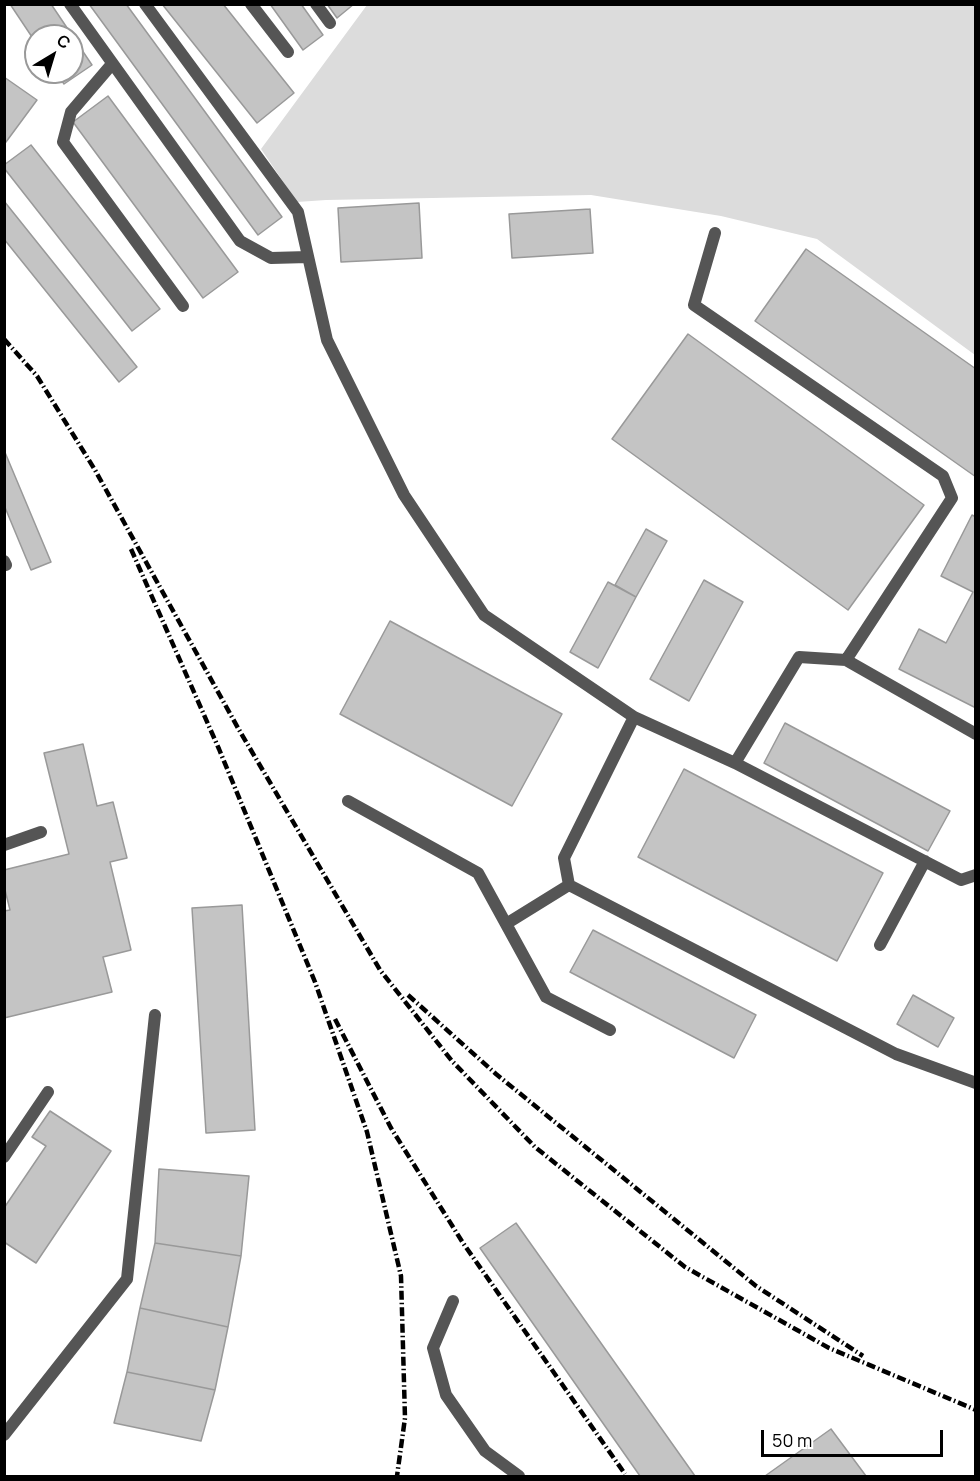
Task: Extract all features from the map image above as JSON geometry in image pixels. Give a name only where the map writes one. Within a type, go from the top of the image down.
[{"type":"lane","points":[[70,4],[240,241],[271,258],[308,257]]},
{"type":"lane","points":[[145,4],[298,212],[327,340],[404,495],[484,615],[634,717],[735,763],[961,880],[975,875]]},
{"type":"lane","points":[[251,4],[288,52]]},
{"type":"lane","points":[[316,4],[330,22]]},
{"type":"lane","points":[[112,64],[71,112],[63,142],[183,306]]},
{"type":"lane","points":[[715,233],[694,305],[943,476],[952,498],[846,660]]},
{"type":"lane","points":[[735,763],[799,657],[846,660],[975,734]]},
{"type":"lane","points":[[569,885],[564,858],[634,717]]},
{"type":"lane","points":[[348,801],[478,873],[546,997],[610,1030]]},
{"type":"lane","points":[[4,845],[42,832]]},
{"type":"lane","points":[[880,945],[925,861]]},
{"type":"lane","points":[[506,924],[569,885]]},
{"type":"lane","points":[[569,885],[896,1054],[975,1083]]},
{"type":"lane","points":[[4,1436],[127,1279],[155,1016]]},
{"type":"lane","points":[[4,1157],[48,1092]]},
{"type":"lane","points":[[453,1301],[433,1348],[446,1395],[485,1451],[519,1476]]},
{"type":"shaded area","points":[[367,5],[975,5],[975,355],[817,239],[721,216],[591,195],[297,202],[261,149]]},
{"type":"building","points":[[10,4],[51,4],[64,24],[24,24]]},
{"type":"building","points":[[89,4],[126,4],[282,217],[258,235]]},
{"type":"building","points":[[162,4],[223,4],[294,93],[257,123]]},
{"type":"building","points":[[270,4],[301,4],[323,35],[303,50]]},
{"type":"building","points":[[327,4],[354,4],[337,18]]},
{"type":"building","points":[[84,53],[92,65],[84,70]]},
{"type":"building","points":[[4,77],[37,100],[6,142],[4,141]]},
{"type":"building","points":[[108,96],[238,272],[203,298],[73,122]]},
{"type":"building","points":[[31,145],[160,309],[132,331],[4,168],[4,165]]},
{"type":"building","points":[[4,201],[137,367],[119,382],[4,239]]},
{"type":"building","points":[[419,203],[422,258],[341,262],[338,208]]},
{"type":"building","points":[[590,209],[593,253],[512,258],[509,214]]},
{"type":"building","points":[[806,249],[976,369],[976,477],[755,321]]},
{"type":"building","points":[[688,334],[924,505],[848,610],[612,439]]},
{"type":"building","points":[[4,450],[51,562],[31,570],[4,505]]},
{"type":"building","points":[[972,515],[976,517],[976,708],[899,669],[919,629],[946,643],[973,592],[941,576]]},
{"type":"building","points":[[646,529],[667,541],[636,597],[615,585]]},
{"type":"building","points":[[704,580],[743,602],[689,701],[650,679]]},
{"type":"building","points":[[608,582],[636,597],[598,668],[570,652]]},
{"type":"building","points":[[390,621],[562,714],[512,806],[340,714]]},
{"type":"building","points":[[785,723],[950,811],[928,851],[764,763]]},
{"type":"building","points":[[83,744],[97,806],[113,802],[127,858],[110,862],[131,950],[103,957],[112,992],[4,1018],[4,911],[10,910],[4,886],[4,870],[69,854],[44,753]]},
{"type":"building","points":[[684,769],[883,873],[837,961],[638,857]]},
{"type":"building","points":[[242,905],[255,1130],[206,1133],[192,908]]},
{"type":"building","points":[[593,930],[756,1015],[734,1058],[570,972]]},
{"type":"building","points":[[913,995],[954,1018],[938,1047],[897,1024]]},
{"type":"building","points":[[50,1111],[111,1151],[36,1263],[4,1242],[4,1208],[46,1146],[32,1137]]},
{"type":"building","points":[[159,1169],[249,1176],[241,1256],[155,1243]]},
{"type":"building","points":[[516,1223],[695,1476],[640,1476],[480,1248]]},
{"type":"building","points":[[155,1243],[241,1256],[228,1327],[140,1308]]},
{"type":"building","points":[[140,1308],[228,1327],[215,1390],[127,1372]]},
{"type":"building","points":[[127,1372],[215,1390],[201,1441],[114,1423]]},
{"type":"building","points":[[831,1429],[866,1476],[765,1476]]},
{"type":"railway","points":[[4,339],[37,376],[95,470],[238,728],[380,970],[452,1061],[535,1147],[685,1267],[829,1348],[976,1410]]},
{"type":"railway","points":[[131,549],[219,749],[315,982],[367,1132],[401,1276],[405,1418],[397,1476]]},
{"type":"railway","points":[[408,995],[496,1074],[756,1286],[863,1356]]},
{"type":"railway","points":[[335,1019],[391,1128],[463,1243],[625,1474]]}]
